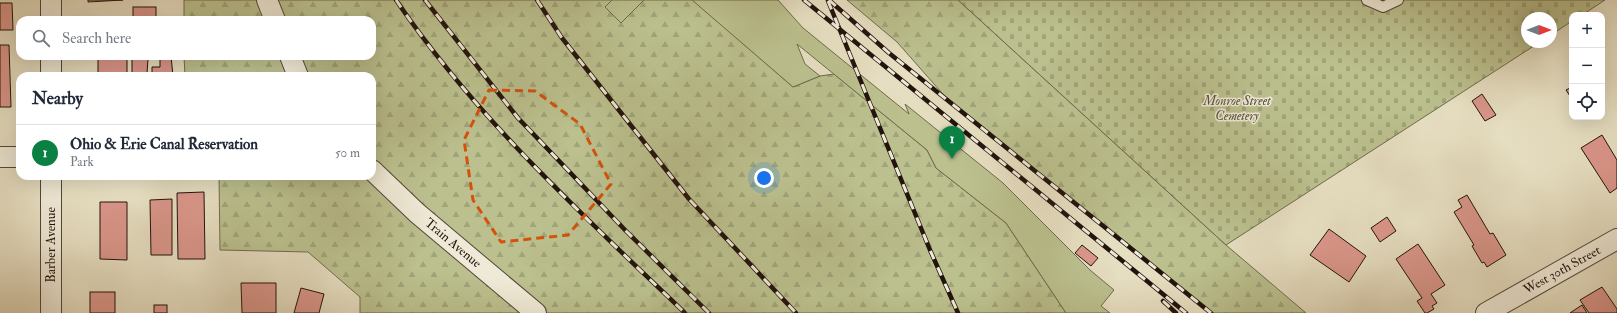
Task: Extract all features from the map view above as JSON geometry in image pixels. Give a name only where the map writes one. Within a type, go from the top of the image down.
[{"type":"street","points":[[51,0],[51,16]]},
{"type":"street","points":[[268,0],[274,16]]},
{"type":"street","points":[[51,60],[51,72]]},
{"type":"street","points":[[292,60],[296,72]]},
{"type":"street","points":[[0,157],[16,157]]},
{"type":"street","name":"Train Avenue","points":[[376,174],[417,213],[536,313]]},
{"type":"street","name":"Barber Avenue","points":[[51,180],[51,313]]},
{"type":"street","name":"West 30th Street","points":[[1486,313],[1617,239]]},
{"type":"lane","points":[[1367,0],[1384,7],[1398,0]]},
{"type":"highlighted area","points":[[489,90],[535,91],[580,124],[611,184],[568,235],[501,242],[473,200],[464,140]]},
{"type":"green space","points":[[184,0],[693,0],[793,87],[820,76],[834,74],[927,150],[936,168],[1006,223],[1066,313],[360,313],[360,297],[308,252],[220,250],[219,180],[376,180],[376,72],[185,72],[184,60],[376,60],[376,16],[184,16]]},
{"type":"green space","points":[[612,0],[644,0],[621,23],[605,7]]},
{"type":"green space","points":[[692,0],[778,0],[803,28],[909,114],[905,104],[1003,183],[1090,270],[1114,290],[1101,306],[1110,313],[1066,313],[1006,223],[936,168],[927,150],[797,44],[805,64],[820,76],[793,87]]},
{"type":"green space","points":[[847,0],[958,0],[1226,245],[1306,313],[1211,313],[949,101],[897,42]]},
{"type":"green space","name":"Monroe Street Cemetery","points":[[958,0],[1605,0],[1587,12],[1569,12],[1569,23],[1557,31],[1557,12],[1521,12],[1521,48],[1531,48],[1226,245]]},
{"type":"building","points":[[88,0],[123,0],[88,2]]},
{"type":"building","points":[[0,3],[12,3],[13,30],[0,30]]},
{"type":"building","points":[[133,7],[156,7],[156,16],[133,16]]},
{"type":"building","points":[[0,45],[9,45],[11,107],[0,107]]},
{"type":"building","points":[[98,60],[127,60],[127,72],[98,72]]},
{"type":"building","points":[[132,60],[148,60],[147,72],[132,72]]},
{"type":"building","points":[[160,60],[171,60],[173,72],[152,72],[152,67],[160,67]]},
{"type":"building","points":[[1482,94],[1496,115],[1485,121],[1472,101]]},
{"type":"building","points":[[1602,135],[1617,160],[1617,188],[1610,193],[1581,148]]},
{"type":"building","points":[[204,192],[205,259],[178,259],[177,193]]},
{"type":"building","points":[[1467,195],[1490,234],[1493,233],[1506,255],[1487,267],[1484,262],[1482,263],[1472,246],[1474,245],[1454,212],[1462,207],[1458,200]]},
{"type":"building","points":[[172,199],[172,255],[151,255],[150,200]]},
{"type":"building","points":[[100,202],[127,202],[127,260],[100,259]]},
{"type":"building","points":[[1387,217],[1396,231],[1380,242],[1371,228]]},
{"type":"building","points":[[1329,229],[1366,256],[1349,282],[1310,255]]},
{"type":"building","points":[[1418,244],[1445,285],[1431,294],[1437,303],[1432,306],[1434,309],[1427,313],[1425,313],[1417,301],[1422,298],[1396,259]]},
{"type":"building","points":[[1082,245],[1098,258],[1091,266],[1075,253]]},
{"type":"building","points":[[241,283],[276,283],[276,313],[242,313]]},
{"type":"building","points":[[1602,287],[1617,309],[1617,313],[1589,313],[1580,300]]},
{"type":"building","points":[[301,288],[324,294],[319,313],[294,313]]},
{"type":"building","points":[[90,292],[115,292],[115,313],[90,313]]},
{"type":"building","points":[[154,305],[167,305],[167,313],[154,313]]},
{"type":"building","points":[[1582,305],[1587,313],[1570,313]]},
{"type":"railway","points":[[396,0],[427,43],[461,85],[532,164],[685,313]]},
{"type":"railway","points":[[425,0],[518,118],[626,231],[709,313]]},
{"type":"railway","points":[[537,0],[562,38],[689,199],[796,313]]},
{"type":"railway","points":[[804,0],[1186,313]]},
{"type":"railway","points":[[829,0],[889,53],[1211,313]]},
{"type":"railway","points":[[828,1],[930,250],[958,313]]},
{"type":"railway","points":[[1163,301],[1176,313]]},
{"type":"place","name":"Ohio & Erie Canal Reservation","points":[[952,159]]}]
